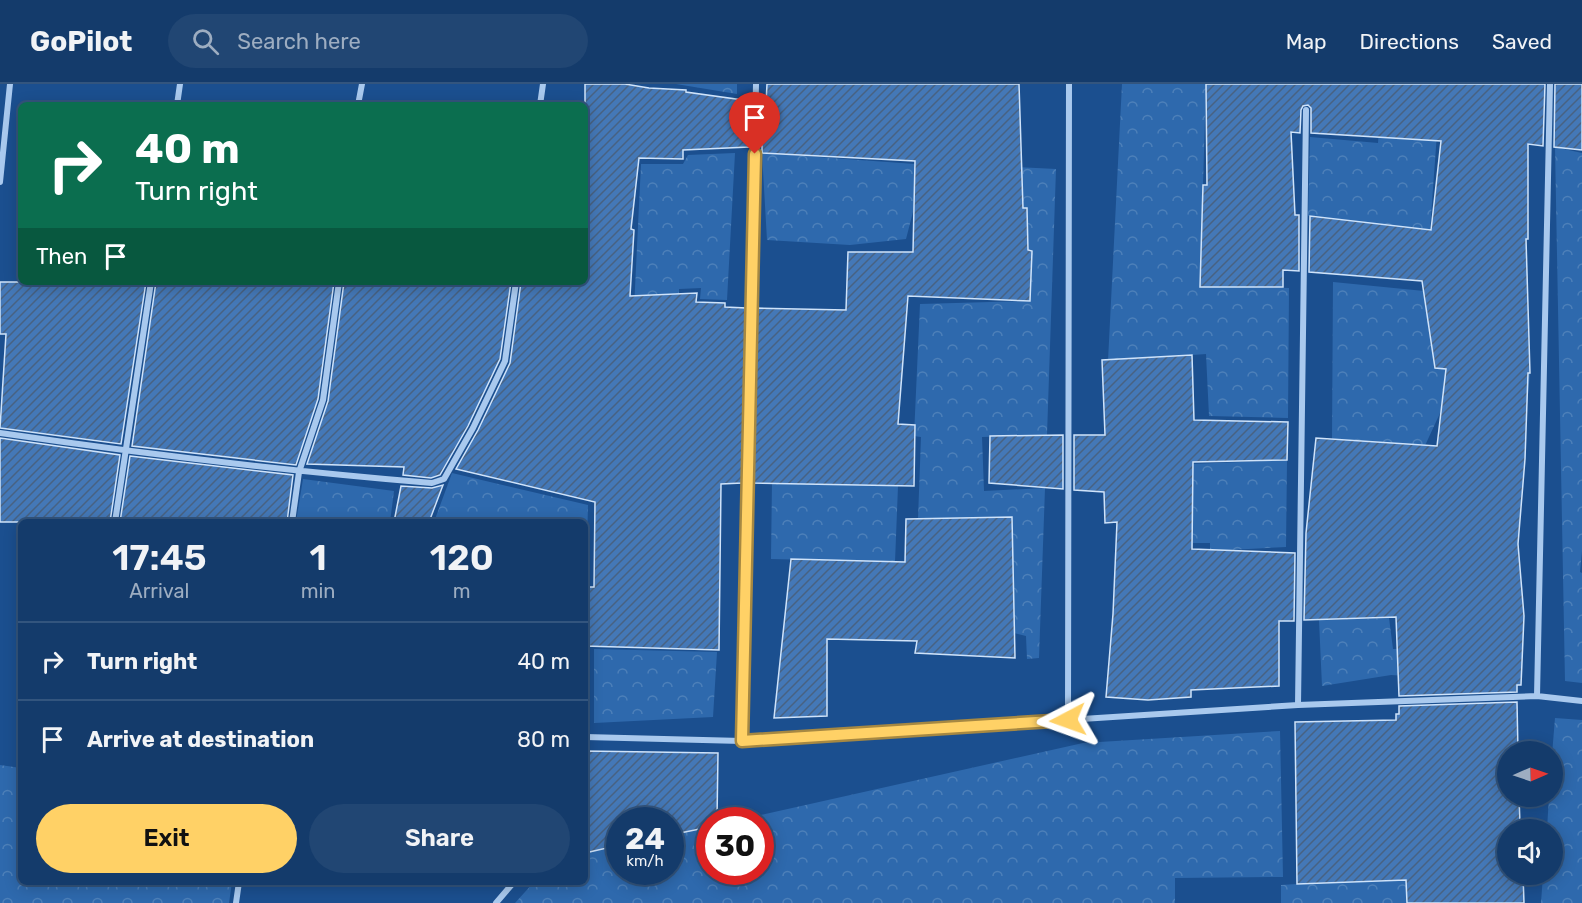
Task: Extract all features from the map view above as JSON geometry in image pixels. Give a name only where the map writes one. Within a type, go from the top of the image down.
[{"type":"street","points":[[0,182],[10,84]]},
{"type":"street","points":[[177,102],[180,84]]},
{"type":"street","points":[[359,102],[362,84]]},
{"type":"street","points":[[540,102],[543,84]]},
{"type":"street","points":[[742,741],[756,84]]},
{"type":"street","points":[[1068,720],[1069,84]]},
{"type":"street","points":[[1537,696],[1550,84]]},
{"type":"street","points":[[1298,705],[1306,110]]},
{"type":"street","points":[[115,519],[151,285]]},
{"type":"street","points":[[292,519],[299,472],[323,400],[339,285]]},
{"type":"street","points":[[0,433],[299,472],[432,483],[444,479],[473,428],[506,361],[516,285]]},
{"type":"street","points":[[588,737],[742,741],[1298,705],[1537,696],[1582,701]]},
{"type":"street","points":[[236,903],[239,885]]},
{"type":"street","points":[[496,903],[511,885]]},
{"type":"green space","points":[[676,84],[737,84],[737,94]]},
{"type":"green space","points":[[1122,84],[1206,84],[1200,286],[1289,288],[1288,418],[1209,416],[1206,354],[1108,361]]},
{"type":"green space","points":[[1381,104],[1437,133],[1430,230],[1308,216],[1310,137],[1378,143]]},
{"type":"green space","points":[[1555,147],[1582,153],[1582,551],[1580,572],[1582,573],[1582,683],[1565,681]]},
{"type":"green space","points":[[735,153],[727,300],[700,299],[701,288],[679,289],[679,311],[634,309],[641,164],[683,164],[688,155]]},
{"type":"green space","points":[[762,153],[915,164],[914,208],[906,239],[850,245],[767,240]]},
{"type":"green space","points":[[980,165],[1056,169],[1047,435],[982,437],[984,491],[1045,488],[1039,658],[1027,659],[1026,636],[1014,633],[918,519],[921,437],[914,436],[920,304],[1030,301],[1032,251],[1024,250],[979,207]]},
{"type":"green space","points":[[1333,282],[1424,291],[1435,368],[1530,373],[1526,416],[1441,411],[1422,452],[1332,440]]},
{"type":"green space","points":[[1287,460],[1286,547],[1210,551],[1210,543],[1193,543],[1191,464]]},
{"type":"green space","points":[[452,473],[588,505],[588,519],[435,519]]},
{"type":"green space","points":[[303,479],[394,491],[390,519],[296,519]]},
{"type":"green space","points":[[772,482],[898,486],[895,562],[771,559]]},
{"type":"green space","points":[[1389,618],[1393,649],[1457,648],[1457,679],[1391,675],[1322,686],[1319,620]]},
{"type":"green space","points":[[594,649],[717,652],[713,717],[594,723]]},
{"type":"green space","points":[[1555,718],[1582,720],[1582,903],[1541,903],[1542,885],[1563,885],[1563,819],[1548,819],[1548,807],[1563,807],[1563,741],[1553,741]]},
{"type":"green space","points":[[1280,731],[1283,877],[1175,878],[1175,903],[515,903],[531,885],[588,885],[588,852],[606,848],[606,885],[684,885],[684,832],[696,830],[696,885],[774,885],[774,812],[1083,743]]},
{"type":"green space","points":[[0,765],[18,768],[18,885],[232,885],[229,903],[0,903]]},
{"type":"green space","points":[[1406,877],[1407,903],[1281,903],[1281,885]]},
{"type":"building","points":[[585,84],[625,84],[686,90],[686,92],[750,101],[749,147],[683,150],[683,159],[639,158],[631,229],[634,230],[630,296],[697,293],[696,302],[725,303],[725,307],[746,308],[742,483],[721,484],[719,650],[588,646],[588,587],[594,587],[595,502],[456,469],[478,430],[510,363],[521,285],[588,285],[588,102],[585,102]]},
{"type":"building","points":[[767,84],[1019,84],[1023,208],[1027,208],[1028,250],[1032,251],[1030,301],[908,296],[898,424],[915,425],[914,486],[753,483],[756,308],[846,310],[848,252],[913,252],[915,161],[762,153],[762,146],[760,146],[761,103],[766,103]]},
{"type":"building","points":[[1206,84],[1545,84],[1543,146],[1528,144],[1528,239],[1526,239],[1530,373],[1528,373],[1525,459],[1518,544],[1524,616],[1521,685],[1517,685],[1517,692],[1399,696],[1396,617],[1304,620],[1306,533],[1316,438],[1437,446],[1446,369],[1435,368],[1422,281],[1309,272],[1310,216],[1431,230],[1441,141],[1311,133],[1311,108],[1308,105],[1303,106],[1300,133],[1291,132],[1295,215],[1299,215],[1299,271],[1283,270],[1283,287],[1200,287],[1203,185],[1207,185]]},
{"type":"building","points":[[1555,84],[1582,84],[1582,150],[1554,147]]},
{"type":"building","points":[[0,282],[18,282],[18,285],[146,285],[121,444],[0,428],[6,334],[0,334]]},
{"type":"building","points":[[156,285],[334,285],[318,399],[296,465],[132,446]]},
{"type":"building","points":[[344,285],[511,285],[500,359],[468,426],[440,475],[431,478],[403,475],[404,467],[307,464],[328,401]]},
{"type":"building","points":[[1192,355],[1194,420],[1288,422],[1287,460],[1193,462],[1192,549],[1295,553],[1294,621],[1279,621],[1279,686],[1191,690],[1191,697],[1148,700],[1106,697],[1117,522],[1105,523],[1104,492],[1074,490],[1074,435],[1105,435],[1102,360]]},
{"type":"building","points":[[1063,435],[1063,489],[989,483],[990,436]]},
{"type":"building","points":[[0,438],[120,455],[110,519],[18,519],[18,522],[0,522]]},
{"type":"building","points":[[130,456],[293,475],[287,519],[120,519]]},
{"type":"building","points":[[443,485],[430,519],[395,519],[401,486],[432,488]]},
{"type":"building","points":[[1012,517],[1015,658],[915,653],[917,641],[827,639],[827,716],[774,718],[791,559],[905,562],[906,519]]},
{"type":"building","points":[[1517,702],[1518,741],[1497,741],[1497,807],[1519,807],[1520,819],[1497,819],[1497,885],[1523,885],[1524,903],[1407,903],[1406,880],[1297,884],[1295,722],[1396,720],[1399,706]]},
{"type":"building","points":[[588,751],[718,753],[717,807],[696,807],[696,830],[684,832],[684,807],[606,807],[606,848],[588,852]]},
{"type":"route","points":[[755,154],[742,741],[1068,720]]}]
